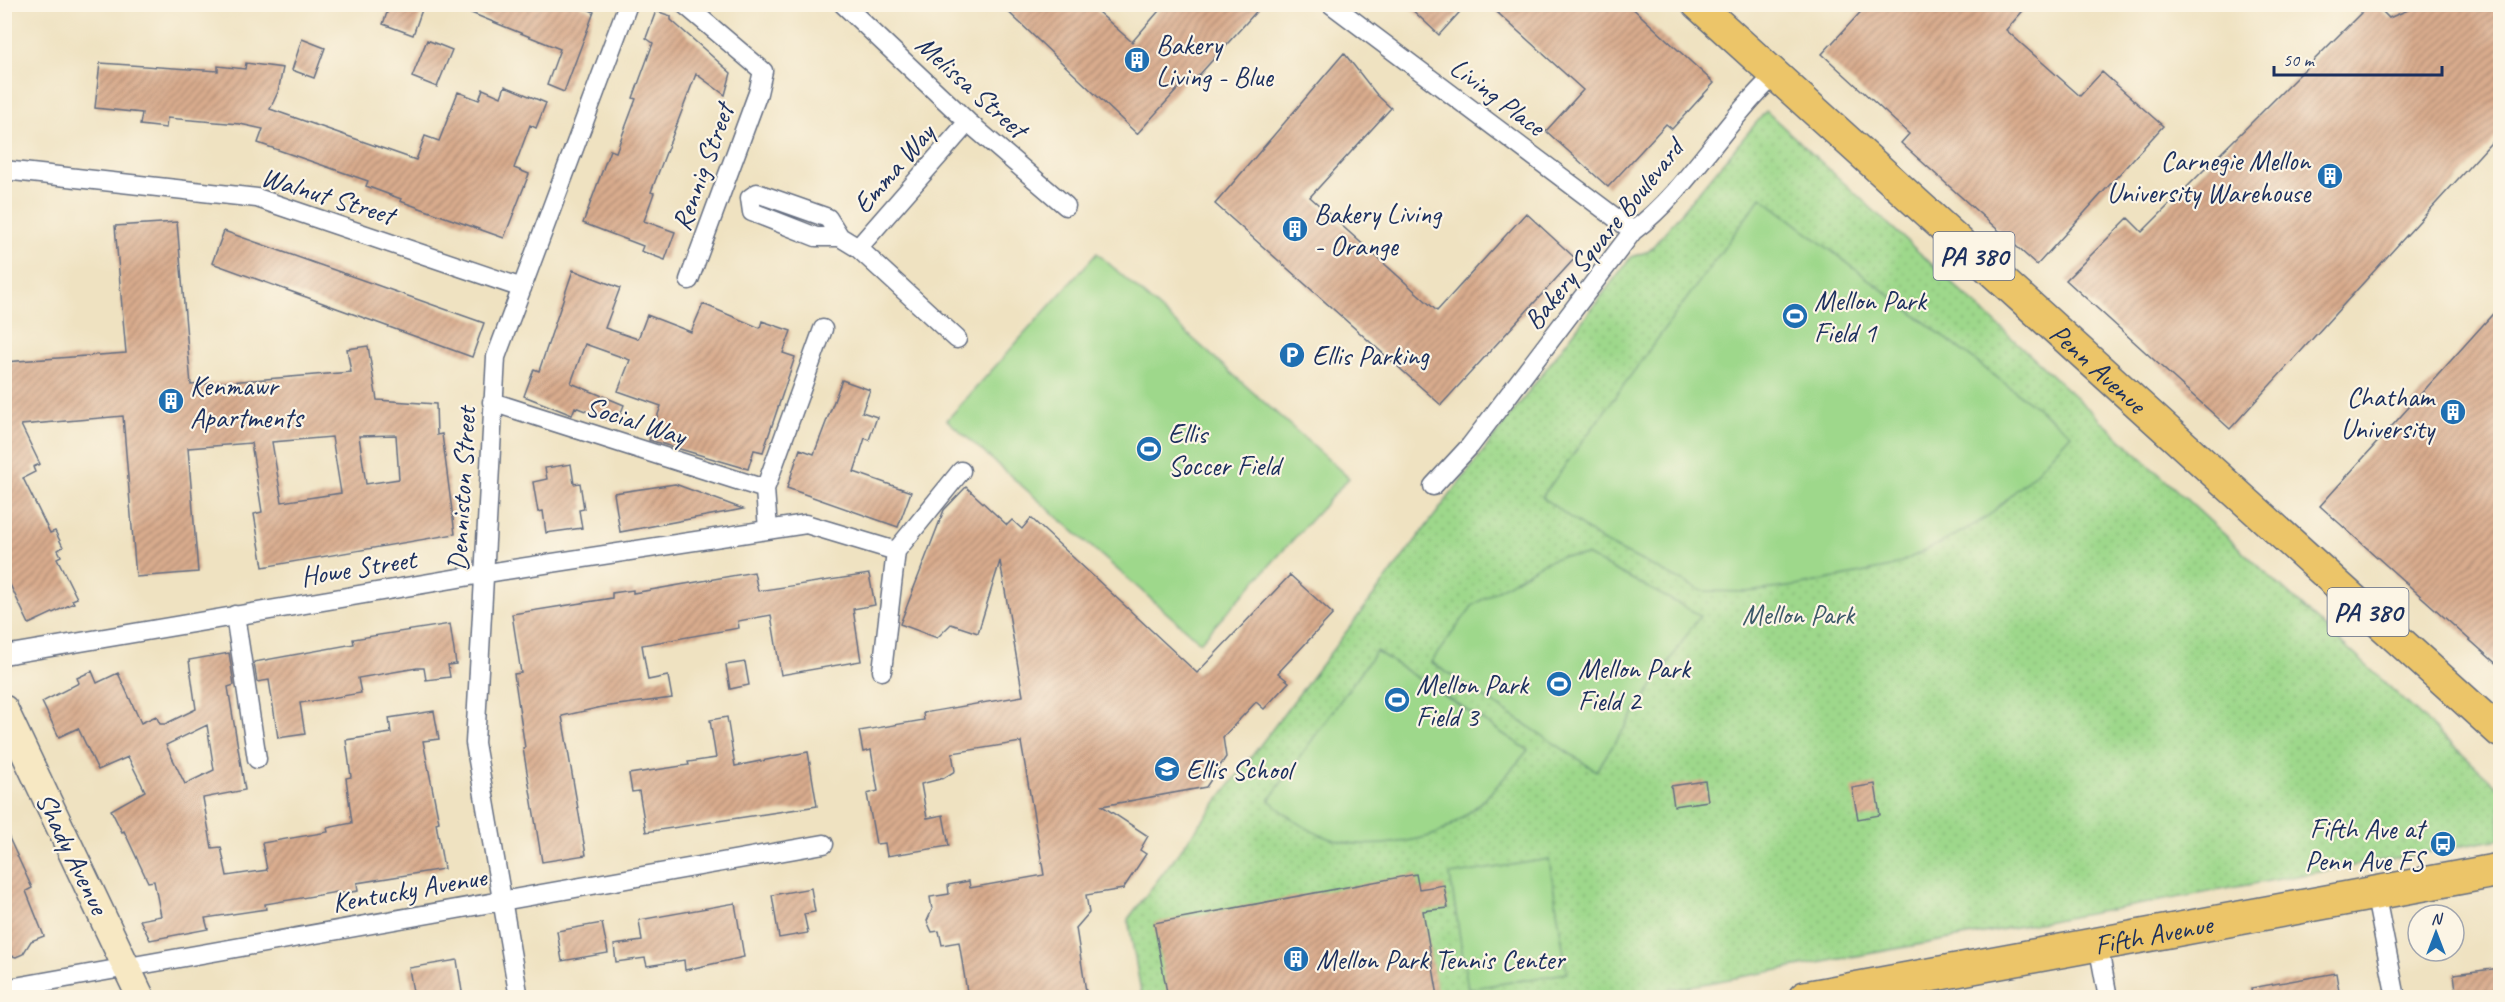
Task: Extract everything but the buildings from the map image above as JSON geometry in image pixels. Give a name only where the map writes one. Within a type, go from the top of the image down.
[{"type":"highway","name":"Fifth Avenue","points":[[1805,998],[2375,892],[2491,875]]},
{"type":"main road","name":"Penn Avenue","points":[[1697,4],[2500,732]]},
{"type":"main road","name":"Shady Avenue","points":[[4,709],[141,998]]},
{"type":"street","name":"Denniston Street","points":[[519,998],[500,900],[475,743],[496,357],[628,4]]},
{"type":"street","name":"Rennig Street","points":[[684,4],[763,71],[758,93],[689,280]]},
{"type":"street","name":"Melissa Street","points":[[843,4],[969,122],[1066,206]]},
{"type":"street","name":"Living Place","points":[[1331,4],[1633,231]]},
{"type":"street","name":"Bakery Square Boulevard","points":[[1433,486],[1470,446],[1633,231],[1654,216],[1747,100],[1774,76]]},
{"type":"street","name":"Emma Way","points":[[858,248],[969,122]]},
{"type":"street","name":"Walnut Street","points":[[4,170],[257,198],[522,288]]},
{"type":"street","points":[[840,237],[858,248],[957,339]]},
{"type":"street","points":[[768,530],[765,489],[823,329]]},
{"type":"street","name":"Social Way","points":[[492,402],[765,489]]},
{"type":"street","points":[[882,671],[896,551],[961,471]]},
{"type":"street","name":"Howe Street","points":[[4,655],[483,574],[806,524],[896,551]]},
{"type":"street","points":[[235,615],[257,759]]},
{"type":"street","name":"Kentucky Avenue","points":[[4,990],[824,844]]},
{"type":"street","points":[[2375,892],[2396,998]]},
{"type":"street","points":[[2098,944],[2108,998]]},
{"type":"green space","name":"Mellon Park","points":[[1766,111],[2500,789],[2500,839],[1631,997],[1142,997],[1128,919],[1631,257],[1649,251]]},
{"type":"green space","name":"Mellon Park Field 1","points":[[1761,197],[2071,434],[2035,473],[1986,518],[1891,567],[1796,586],[1747,592],[1702,591],[1602,541],[1542,497]]},
{"type":"green space","name":"Ellis Soccer Field","points":[[1097,253],[1349,478],[1200,642],[947,420]]},
{"type":"green space","name":"Mellon Park Field 2","points":[[1562,556],[1588,556],[1700,615],[1596,771],[1431,662],[1473,605],[1543,563]]},
{"type":"green space","name":"Mellon Park Field 3","points":[[1376,651],[1528,750],[1476,807],[1438,833],[1422,838],[1374,845],[1341,842],[1312,831],[1269,800]]},
{"type":"green space","points":[[1549,859],[1567,973],[1468,989],[1450,875]]},
{"type":"place","name":"Bakery Living - Blue","points":[[1137,60]]},
{"type":"place","name":"Carnegie Mellon University Warehouse","points":[[2330,176]]},
{"type":"place","name":"Bakery Living - Orange","points":[[1295,229]]},
{"type":"place","name":"Mellon Park Field 1","points":[[1795,316]]},
{"type":"place","name":"Ellis Parking","points":[[1292,355]]},
{"type":"place","name":"Kenmawr Apartments","points":[[171,401]]},
{"type":"place","name":"Chatham University","points":[[2453,412]]},
{"type":"place","name":"Ellis Soccer Field","points":[[1149,449]]},
{"type":"place","name":"Mellon Park Field 2","points":[[1559,684]]},
{"type":"place","name":"Mellon Park Field 3","points":[[1397,700]]},
{"type":"place","name":"Ellis School","points":[[1167,769]]},
{"type":"place","name":"Fifth Ave at Penn Ave FS","points":[[2443,844]]},
{"type":"place","name":"Mellon Park Tennis Center","points":[[1296,959]]}]
